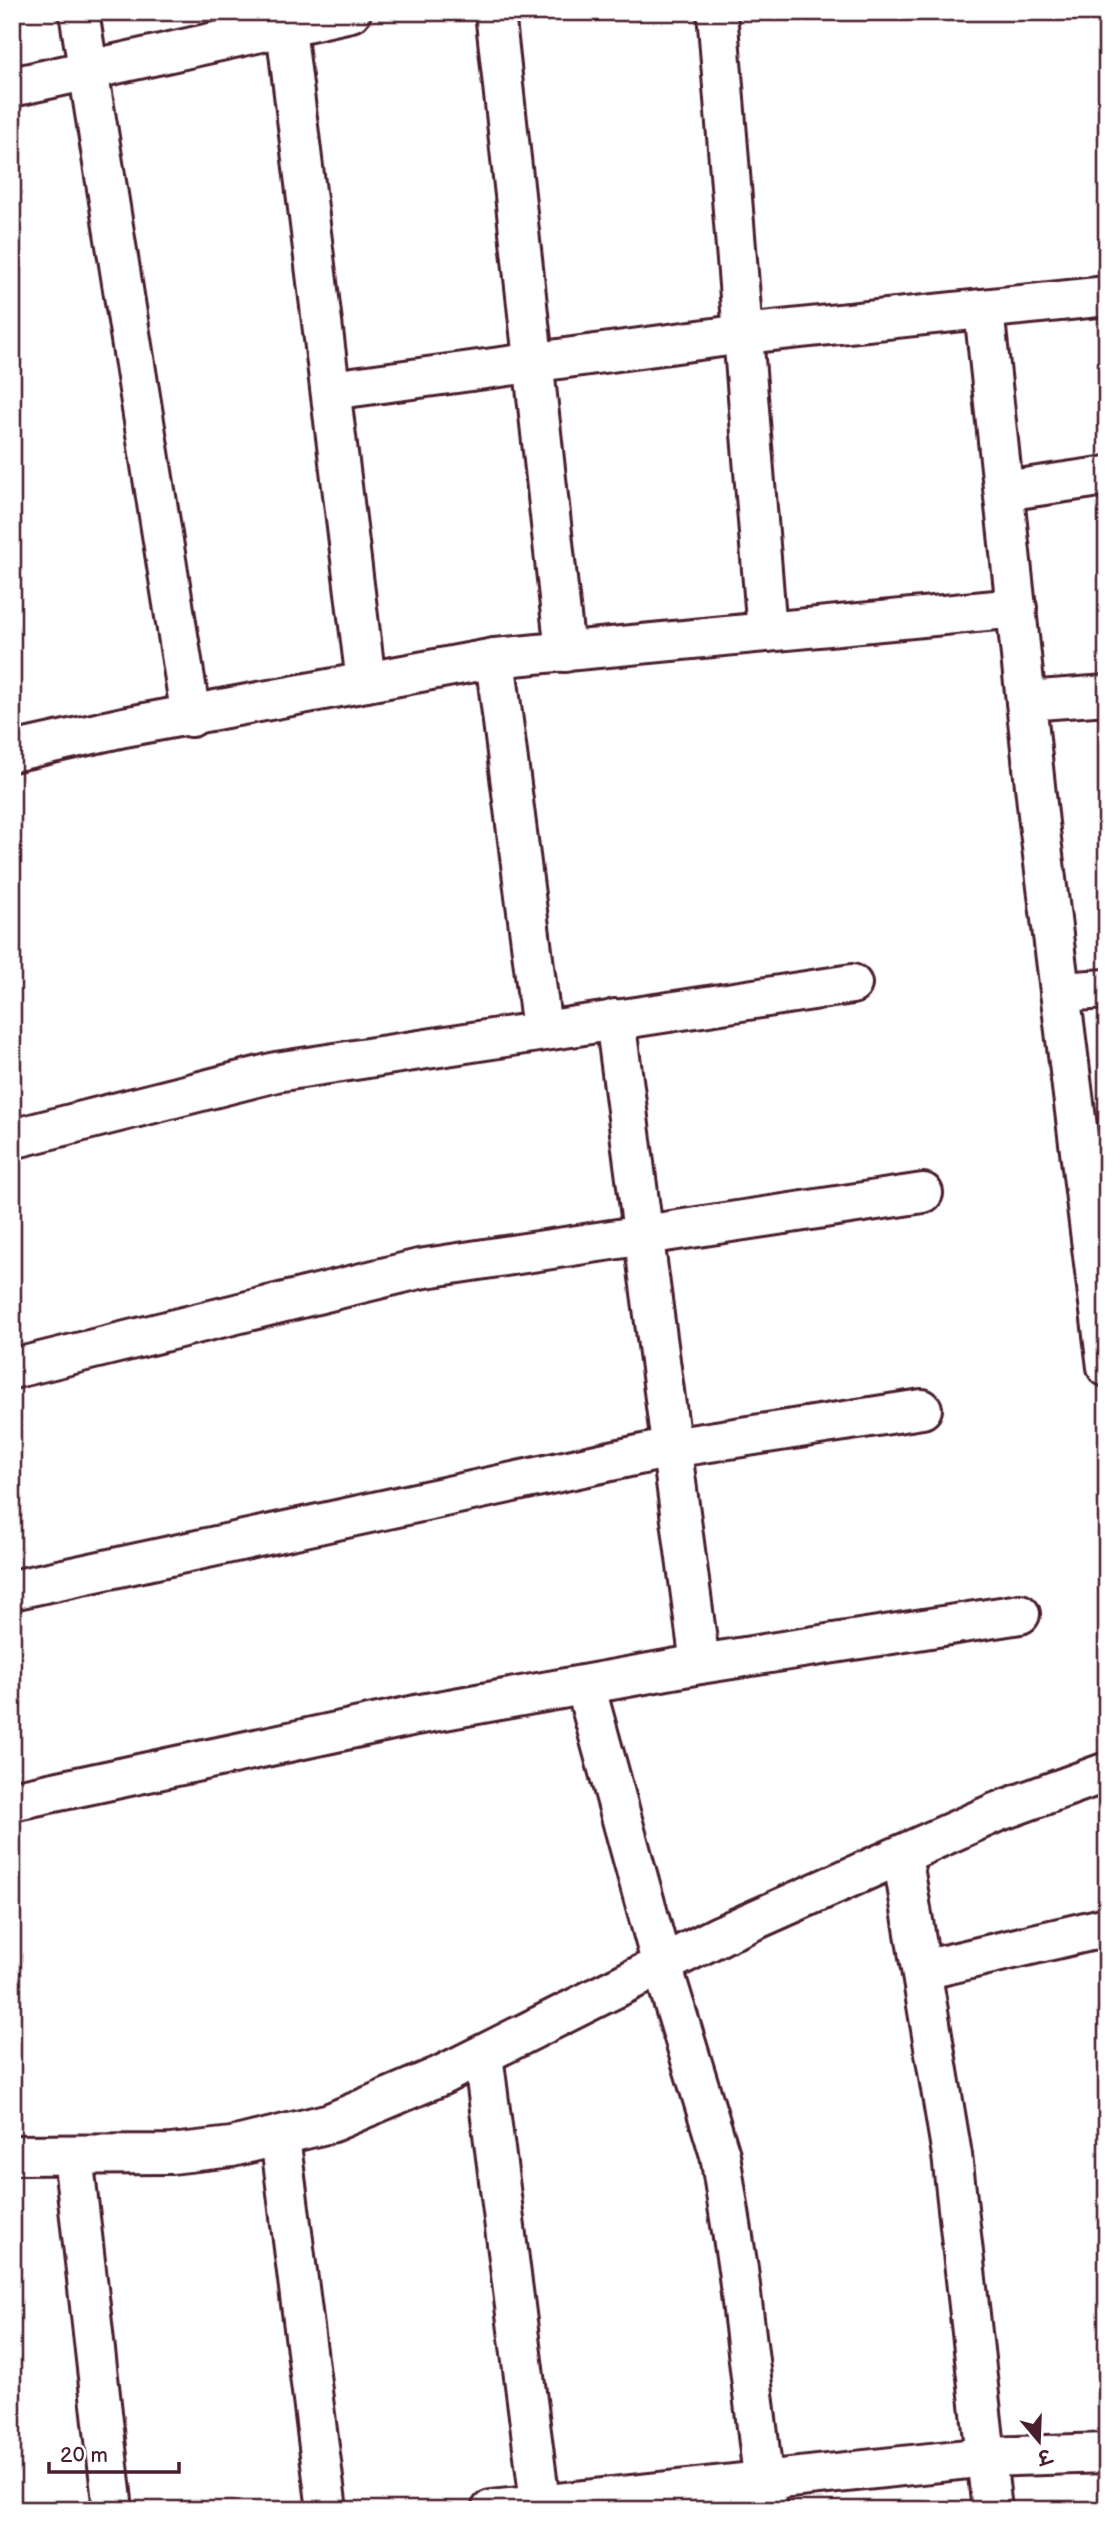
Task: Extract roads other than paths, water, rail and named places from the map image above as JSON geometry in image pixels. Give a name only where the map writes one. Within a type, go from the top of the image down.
[{"type":"street","points":[[79,12],[191,717]]},
{"type":"street","points":[[12,87],[88,71],[285,20],[351,12]]},
{"type":"street","points":[[495,12],[565,652]]},
{"type":"street","points":[[717,12],[767,632]]},
{"type":"street","points":[[285,20],[366,682]]},
{"type":"street","points":[[331,390],[743,334],[1107,296]]},
{"type":"street","points":[[984,310],[1026,701],[1107,1367]]},
{"type":"street","points":[[1004,491],[1107,477]]},
{"type":"street","points":[[12,752],[124,727],[191,717],[495,659],[1017,608]]},
{"type":"street","points":[[495,659],[542,1030]]},
{"type":"street","points":[[1026,701],[1107,695]]},
{"type":"street","points":[[12,1139],[276,1072],[852,984]]},
{"type":"street","points":[[1060,992],[1107,989]]},
{"type":"street","points":[[615,1019],[700,1664]]},
{"type":"street","points":[[12,1369],[419,1269],[643,1233],[923,1193]]},
{"type":"street","points":[[12,1590],[671,1448],[922,1409]]},
{"type":"street","points":[[12,1801],[416,1715],[700,1664],[1020,1614]]},
{"type":"street","points":[[585,1685],[662,1965],[720,2155],[738,2269],[766,2494]]},
{"type":"street","points":[[12,2155],[170,2154],[280,2137],[354,2113],[483,2055],[662,1965],[902,1855],[997,1812],[1107,1772]]},
{"type":"street","points":[[902,1855],[952,2155],[992,2510]]},
{"type":"street","points":[[923,1970],[1107,1927]]},
{"type":"street","points":[[483,2055],[540,2507]]},
{"type":"street","points":[[280,2137],[327,2510]]},
{"type":"street","points":[[73,2155],[113,2510]]},
{"type":"street","points":[[491,2510],[766,2494],[986,2457],[1107,2453]]}]
